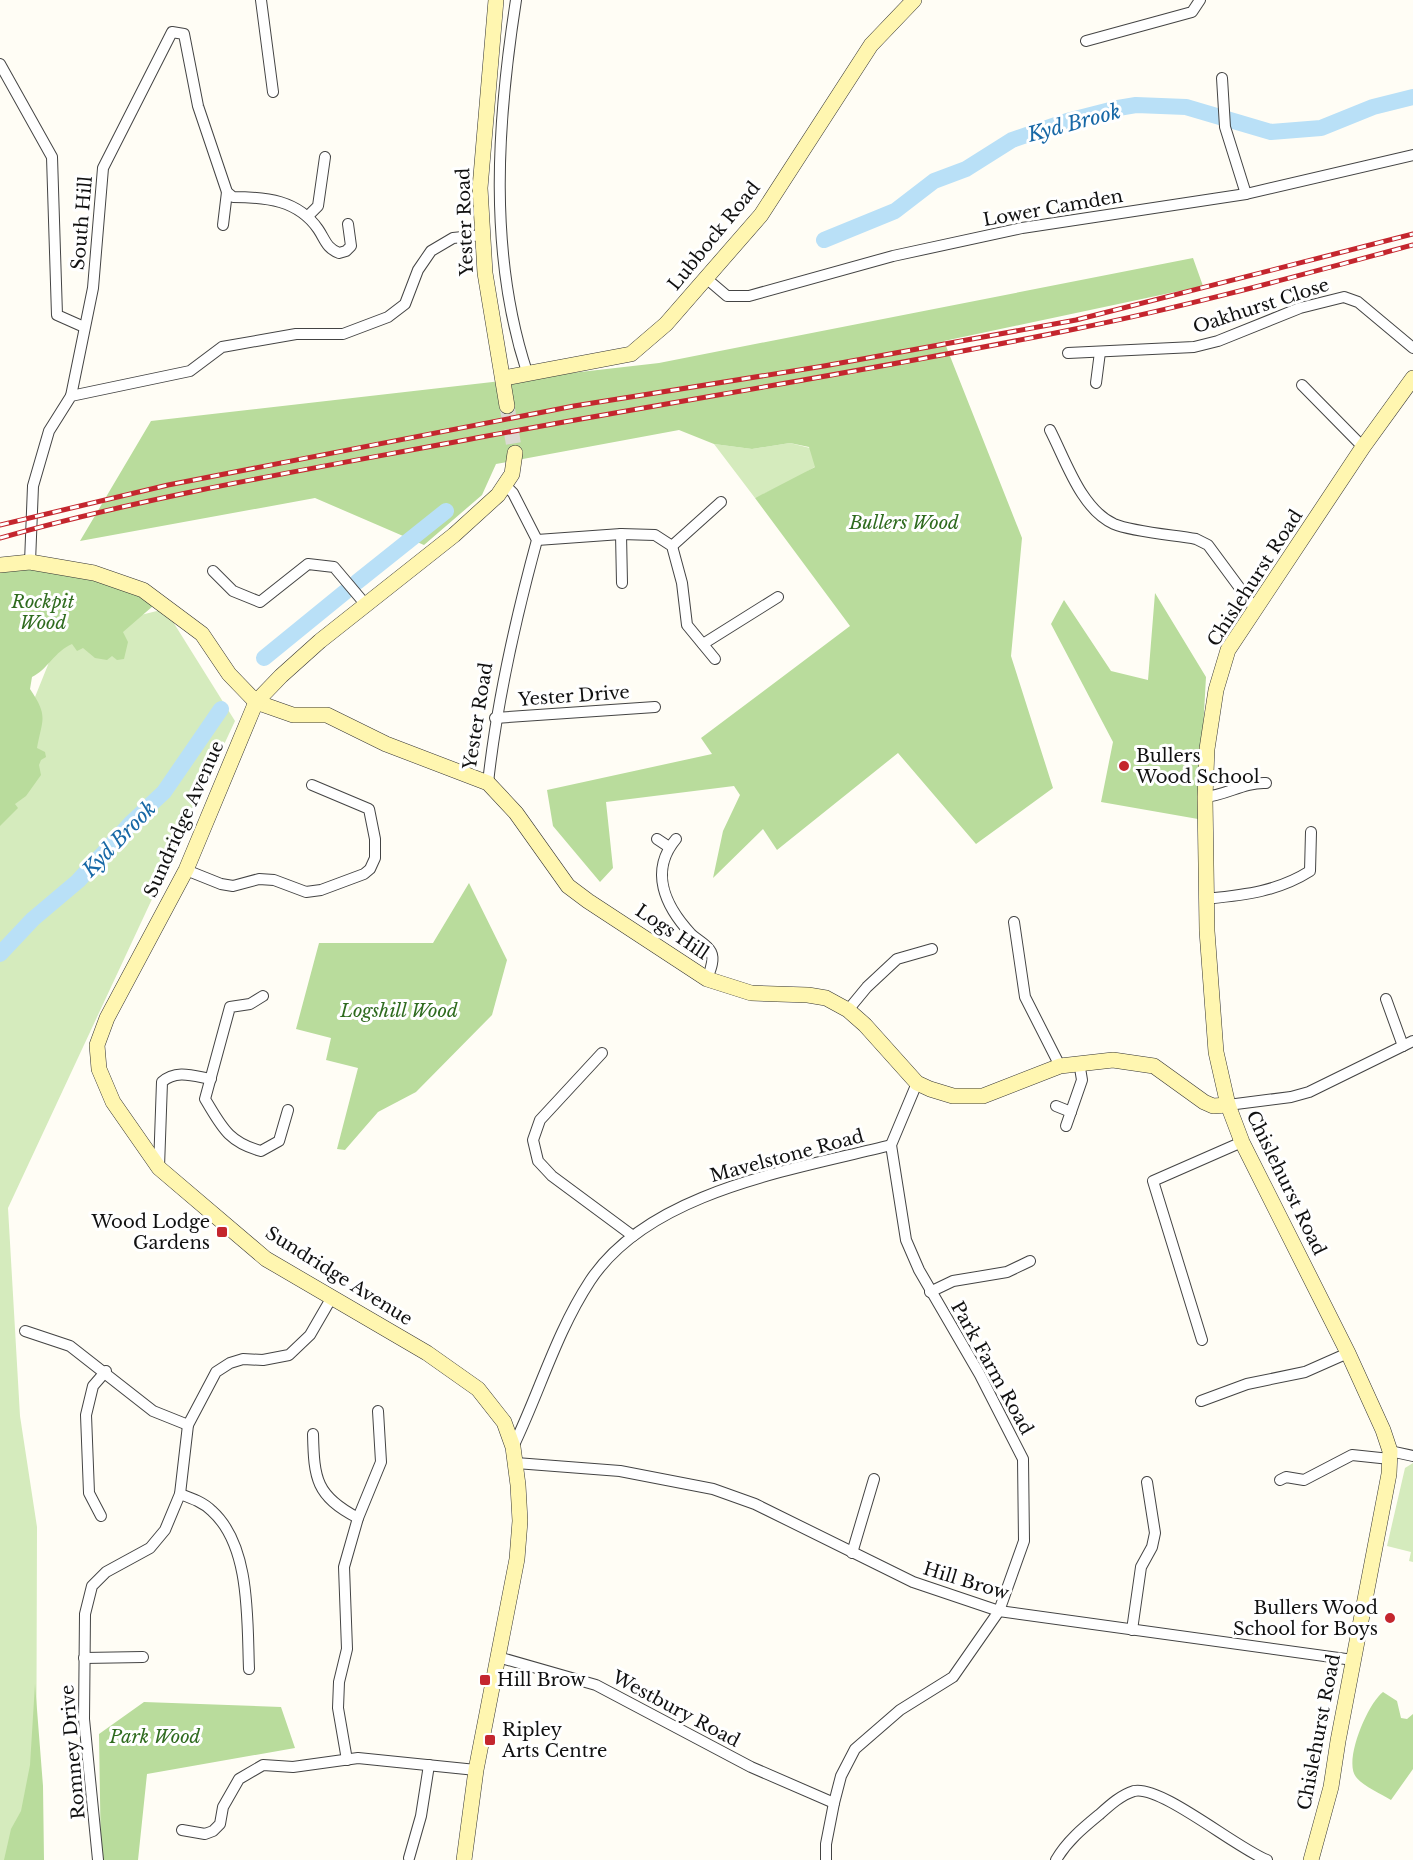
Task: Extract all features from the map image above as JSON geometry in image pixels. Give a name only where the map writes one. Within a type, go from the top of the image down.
[{"type":"street","points":[[261,0],[273,92]]},
{"type":"street","name":"Yester Road","points":[[496,0],[480,188],[485,273],[507,406]]},
{"type":"street","points":[[516,0],[504,100],[500,223],[509,312],[527,372]]},
{"type":"street","name":"Lubbock Road","points":[[504,378],[631,354],[666,324],[761,215],[871,45],[914,0]]},
{"type":"street","points":[[1086,41],[1192,12],[1200,0]]},
{"type":"street","name":"South Hill","points":[[71,396],[93,288],[103,168],[172,32],[184,34],[198,106],[227,192]]},
{"type":"street","points":[[0,64],[52,157],[57,315],[84,327]]},
{"type":"street","points":[[1222,78],[1225,127],[1246,194]]},
{"type":"street","name":"Lower Camden","points":[[707,279],[727,296],[749,296],[893,256],[1022,228],[1246,194],[1413,155]]},
{"type":"street","points":[[308,216],[318,206],[324,157]]},
{"type":"street","points":[[227,192],[233,197],[270,200],[292,205],[308,216],[326,246],[339,253],[346,252],[351,246],[348,224]]},
{"type":"street","points":[[224,225],[227,192]]},
{"type":"street","points":[[30,562],[33,486],[49,431],[71,396],[190,371],[222,347],[296,334],[343,334],[388,317],[405,304],[418,270],[431,251],[453,238],[482,235]]},
{"type":"street","name":"Oakhurst Close","points":[[1068,353],[1194,347],[1300,308],[1344,297],[1358,302],[1413,348]]},
{"type":"street","points":[[1096,383],[1100,352]]},
{"type":"street","name":"Chislehurst Road","points":[[1311,1860],[1331,1787],[1390,1455],[1348,1353],[1242,1142],[1227,1105],[1216,1052],[1205,899],[1205,797],[1208,749],[1216,690],[1228,650],[1363,447],[1413,378]]},
{"type":"street","points":[[1302,385],[1363,447]]},
{"type":"street","points":[[1050,430],[1084,495],[1097,513],[1116,525],[1194,538],[1208,545],[1256,610]]},
{"type":"street","points":[[515,453],[512,474],[506,486],[513,494],[537,540],[621,534],[654,535],[672,546],[682,583],[687,625],[715,659]]},
{"type":"street","name":"Sundridge Avenue","points":[[464,1860],[476,1770],[519,1540],[516,1463],[504,1422],[478,1389],[450,1369],[266,1258],[159,1168],[113,1102],[99,1069],[97,1045],[108,1018],[186,870],[256,702],[304,655],[454,535],[506,486]]},
{"type":"street","points":[[672,546],[721,502]]},
{"type":"street","points":[[621,534],[622,583]]},
{"type":"street","name":"Yester Road","points":[[488,783],[495,718],[512,633],[537,540]]},
{"type":"street","points":[[0,565],[30,562],[94,573],[143,590],[202,634],[230,674],[256,702]]},
{"type":"street","points":[[213,571],[233,591],[260,602],[308,564],[334,567],[366,605]]},
{"type":"street","points":[[703,644],[778,597]]},
{"type":"street","name":"Logs Hill","points":[[256,702],[293,715],[327,715],[386,744],[488,783],[530,830],[568,886],[630,926],[668,956],[707,978],[751,993],[826,998],[848,1010],[865,1025],[917,1083],[953,1096],[983,1096],[1059,1066],[1113,1060],[1144,1063],[1162,1071],[1204,1102],[1213,1106],[1227,1105]]},
{"type":"street","name":"Yester Drive","points":[[495,718],[655,707]]},
{"type":"street","points":[[1205,797],[1222,795],[1252,782],[1266,783]]},
{"type":"street","points":[[186,870],[221,884],[233,886],[259,879],[274,880],[306,892],[321,890],[364,874],[370,869],[375,858],[374,830],[369,809],[312,785]]},
{"type":"street","points":[[1205,899],[1242,896],[1289,884],[1310,870],[1311,832]]},
{"type":"street","points":[[657,839],[672,843],[661,866],[662,887],[685,926],[711,950],[713,958],[707,978]]},
{"type":"street","points":[[1014,922],[1025,997],[1059,1066]]},
{"type":"street","points":[[848,1010],[867,987],[897,959],[932,948]]},
{"type":"street","points":[[263,996],[250,1004],[240,1003],[230,1007],[205,1099],[225,1132],[243,1146],[261,1151],[279,1141],[288,1110]]},
{"type":"street","points":[[1227,1105],[1291,1097],[1309,1092],[1408,1043],[1386,999]]},
{"type":"street","points":[[602,1053],[540,1120],[533,1140],[538,1161],[552,1176],[633,1236]]},
{"type":"street","points":[[1066,1126],[1082,1080],[1079,1062]]},
{"type":"street","points":[[159,1168],[162,1082],[170,1075],[185,1074],[211,1079]]},
{"type":"street","points":[[891,1145],[917,1083]]},
{"type":"street","points":[[1056,1106],[1071,1112]]},
{"type":"street","points":[[1202,1340],[1153,1181],[1242,1142]]},
{"type":"street","name":"Mavelstone Road","points":[[513,1447],[549,1360],[575,1306],[609,1257],[633,1236],[695,1200],[741,1183],[891,1145]]},
{"type":"street","name":"Park Farm Road","points":[[826,1860],[826,1844],[841,1776],[855,1749],[900,1710],[953,1677],[999,1611],[1024,1541],[1023,1459],[980,1375],[930,1292],[906,1240],[891,1145]]},
{"type":"street","points":[[930,1292],[953,1281],[1007,1272],[1030,1261]]},
{"type":"street","name":"Romney Drive","points":[[98,1860],[84,1719],[87,1600],[92,1586],[106,1572],[150,1548],[165,1530],[180,1494],[188,1425],[216,1372],[230,1363],[243,1359],[263,1360],[289,1355],[309,1335],[332,1297]]},
{"type":"street","points":[[25,1331],[70,1346],[106,1371],[153,1411],[188,1425]]},
{"type":"street","points":[[1201,1401],[1247,1384],[1305,1372],[1348,1353]]},
{"type":"street","points":[[101,1516],[89,1492],[86,1415],[93,1386],[106,1371]]},
{"type":"street","points":[[347,1760],[338,1708],[339,1682],[347,1649],[344,1567],[358,1518],[381,1462],[378,1411]]},
{"type":"street","points":[[504,1422],[525,1422]]},
{"type":"street","points":[[313,1434],[314,1474],[323,1491],[335,1506],[358,1518]]},
{"type":"street","points":[[1280,1480],[1286,1477],[1304,1480],[1352,1455],[1413,1456]]},
{"type":"street","name":"Hill Brow","points":[[516,1463],[620,1471],[713,1489],[754,1504],[913,1582],[999,1611],[1353,1660]]},
{"type":"street","points":[[852,1553],[874,1479]]},
{"type":"street","points":[[1132,1630],[1141,1567],[1152,1546],[1155,1533],[1147,1482]]},
{"type":"street","points":[[180,1494],[211,1509],[231,1536],[240,1565],[247,1604],[249,1669]]},
{"type":"street","points":[[84,1658],[143,1657]]},
{"type":"street","name":"Westbury Road","points":[[498,1657],[596,1685],[751,1767],[834,1803]]},
{"type":"street","points":[[182,1830],[205,1834],[213,1831],[220,1824],[223,1807],[239,1779],[263,1765],[292,1767],[358,1758],[476,1770]]},
{"type":"street","points":[[409,1858],[421,1816],[429,1765]]},
{"type":"street","points":[[1056,1860],[1081,1830],[1119,1798],[1141,1791],[1154,1794],[1267,1860]]},
{"type":"green space","name":"Bullers Wood","points":[[1193,258],[1203,286],[944,341],[1022,538],[1011,656],[1053,788],[976,844],[898,753],[777,850],[763,829],[713,878],[723,831],[740,795],[734,786],[606,802],[613,868],[600,882],[553,826],[547,790],[712,754],[701,738],[850,626],[755,498],[815,467],[809,447],[790,443],[752,449],[714,444],[679,430],[496,464],[482,495],[424,545],[315,498],[80,541],[151,421],[659,363]]},
{"type":"green space","points":[[790,443],[810,448],[816,466],[797,478],[755,498],[714,444],[752,449]]},
{"type":"green space","name":"Rockpit Wood","points":[[30,567],[110,584],[140,597],[153,606],[123,632],[128,642],[124,659],[117,660],[112,656],[107,660],[95,658],[83,648],[77,651],[72,644],[32,677],[30,689],[42,712],[37,748],[45,752],[46,757],[39,765],[41,775],[26,796],[15,804],[18,808],[0,826],[0,571]]},
{"type":"green space","points":[[1155,593],[1206,677],[1198,819],[1101,802],[1113,742],[1051,624],[1064,600],[1111,671],[1148,680]]},
{"type":"green space","points":[[165,609],[235,721],[8,1208],[20,1416],[37,1527],[36,1860],[0,1860],[0,775],[6,769],[60,635]]},
{"type":"green space","name":"Logshill Wood","points":[[469,883],[507,960],[492,1015],[416,1092],[378,1112],[345,1150],[337,1149],[358,1068],[326,1060],[331,1038],[296,1029],[319,943],[433,943]]},
{"type":"green space","points":[[1413,1463],[1413,1562],[1409,1561],[1411,1552],[1387,1546],[1405,1468]]},
{"type":"green space","points":[[35,1684],[43,1786],[44,1860],[4,1860],[11,1829],[21,1811],[30,1765]]},
{"type":"green space","points":[[1383,1692],[1397,1701],[1401,1718],[1407,1719],[1413,1714],[1413,1769],[1391,1800],[1363,1784],[1356,1777],[1353,1769],[1355,1746],[1364,1720]]},
{"type":"green space","name":"Park Wood","points":[[144,1702],[281,1707],[295,1748],[147,1774],[138,1860],[101,1860],[99,1734]]},
{"type":"waterway","name":"Kyd Brook","points":[[824,240],[895,211],[934,181],[966,169],[1012,140],[1067,121],[1118,108],[1136,105],[1186,107],[1271,132],[1321,128],[1373,107],[1413,97]]},
{"type":"waterway","name":"Kyd Brook","points":[[357,582],[446,511]]},
{"type":"waterway","name":"Kyd Brook","points":[[264,658],[345,592]]},
{"type":"waterway","name":"Kyd Brook","points":[[0,954],[33,919],[78,881],[132,822],[164,792],[221,709]]},
{"type":"tunnel","points":[[507,406],[515,453]]},
{"type":"railway","points":[[0,525],[168,485],[574,406],[824,366],[1076,320],[1413,234]]},
{"type":"railway","points":[[0,538],[118,508],[236,483],[1075,329],[1203,300],[1413,245]]},
{"type":"place","name":"Bullers Wood School","points":[[1124,766]]},
{"type":"place","name":"Wood Lodge Gardens","points":[[222,1232]]},
{"type":"place","name":"Bullers Wood School for Boys","points":[[1390,1618]]},
{"type":"place","name":"Hill Brow","points":[[485,1680]]},
{"type":"place","name":"Ripley Arts Centre","points":[[490,1740]]}]
